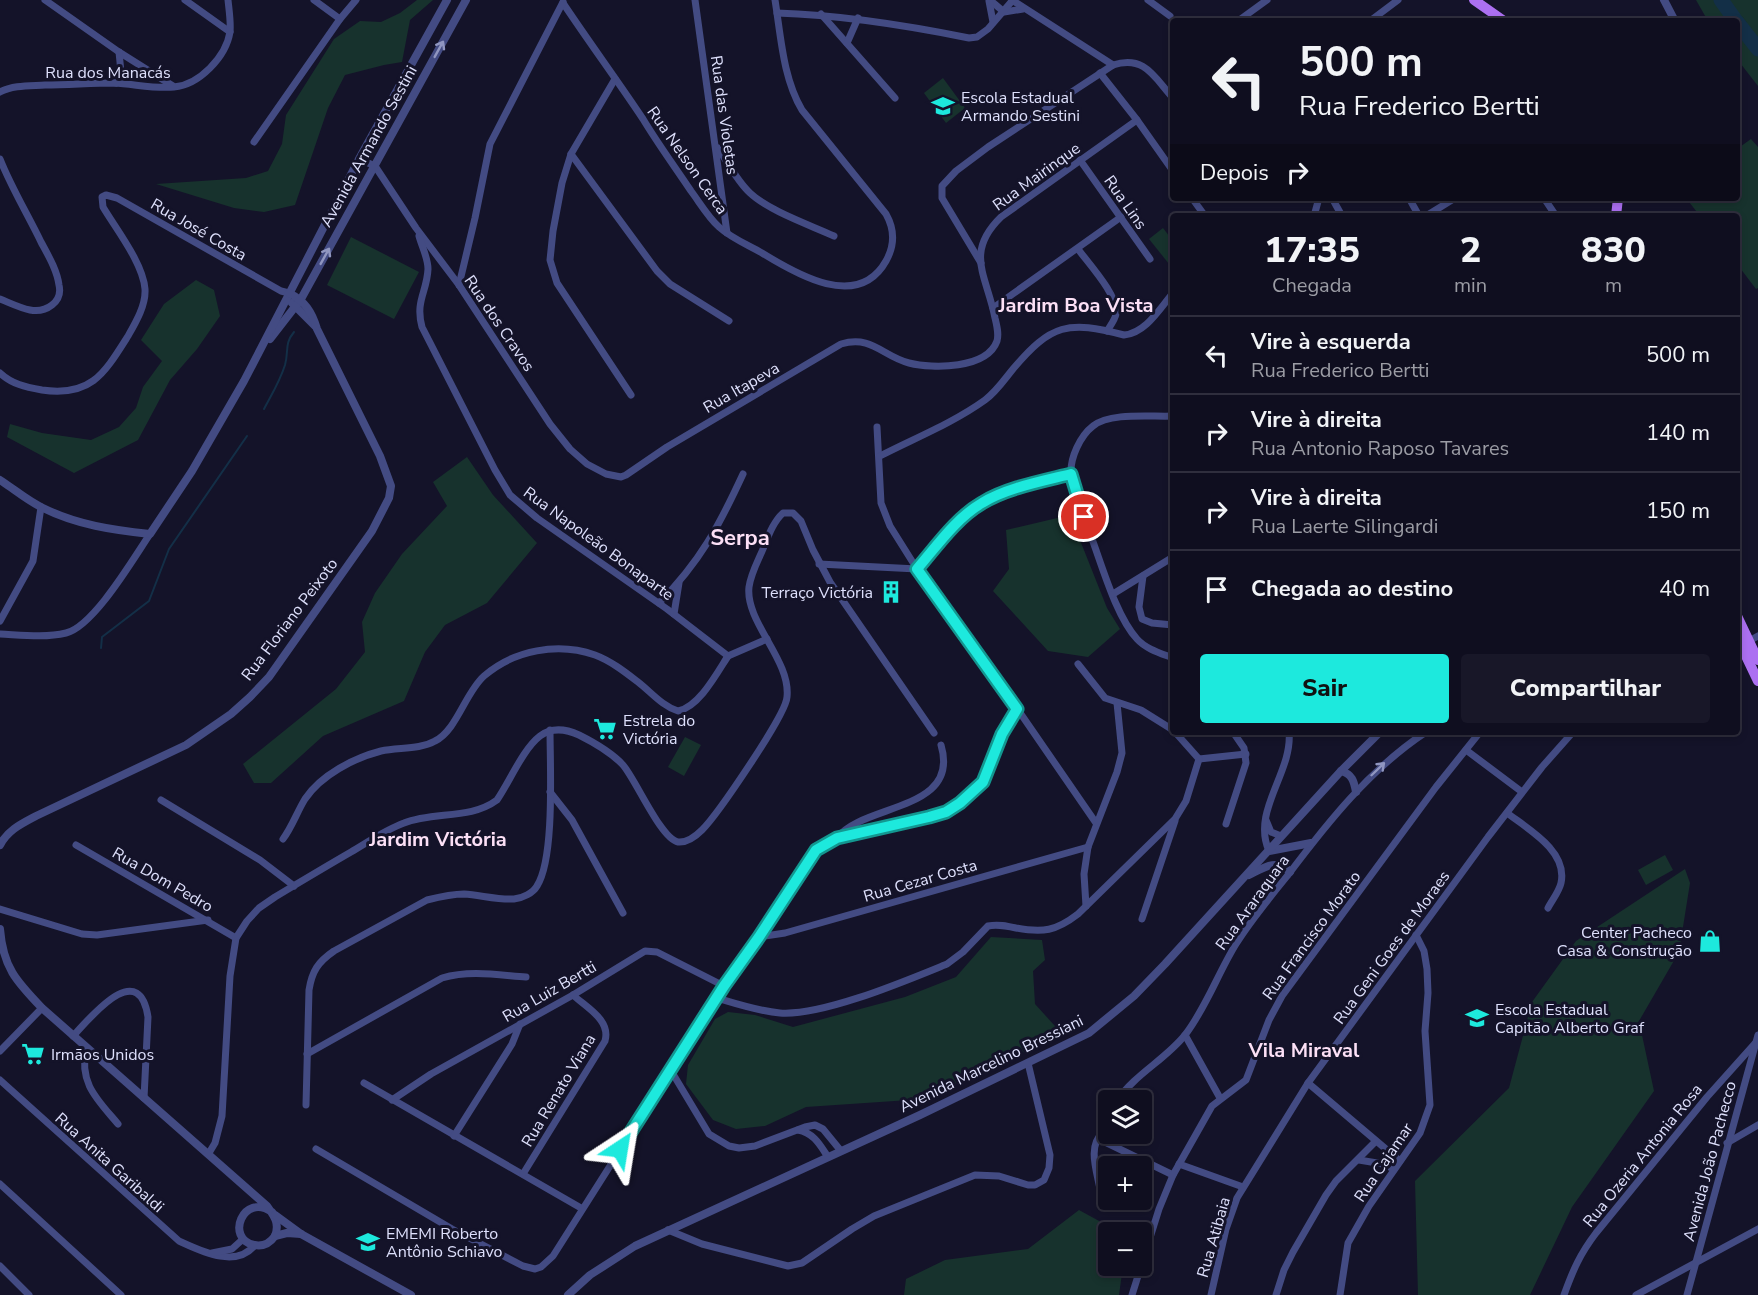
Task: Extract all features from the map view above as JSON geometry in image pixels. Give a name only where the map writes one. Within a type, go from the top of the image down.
[{"type":"main road","points":[[1474,0],[1499,18]]},
{"type":"main road","points":[[1740,625],[1758,681]]},
{"type":"main road","points":[[1747,645],[1758,660]]},
{"type":"street","points":[[45,0],[119,52],[175,87]]},
{"type":"street","points":[[185,0],[230,32]]},
{"type":"street","points":[[228,0],[230,32]]},
{"type":"street","points":[[314,0],[340,19]]},
{"type":"street","points":[[254,142],[340,19],[356,0]]},
{"type":"street","name":"Avenida Armando Sestini","points":[[258,353],[286,294],[447,0]]},
{"type":"street","name":"Avenida Armando Sestini","points":[[258,353],[298,303],[466,0]]},
{"type":"street","name":"Rua das Violetas","points":[[695,0],[728,233]]},
{"type":"street","name":"Rua Nelson Cerca","points":[[563,2],[708,215],[728,233],[797,274],[827,284],[858,283],[868,280],[876,275],[886,262],[892,247],[892,224],[795,97],[790,83],[775,0]]},
{"type":"street","points":[[990,0],[1004,12],[1023,9]]},
{"type":"street","points":[[990,0],[993,22]]},
{"type":"street","points":[[777,13],[858,18],[969,38],[982,35],[1012,0],[1113,65]]},
{"type":"street","points":[[1148,0],[1170,16]]},
{"type":"street","points":[[1242,18],[1267,0]]},
{"type":"street","points":[[1374,18],[1398,0]]},
{"type":"street","points":[[1664,0],[1673,18]]},
{"type":"street","points":[[459,285],[490,144],[563,2]]},
{"type":"street","points":[[821,14],[896,98]]},
{"type":"street","points":[[847,43],[858,18]]},
{"type":"street","name":"Rua dos Manacás","points":[[0,92],[29,86],[116,83],[175,87],[203,75],[222,52],[230,32]]},
{"type":"street","points":[[116,83],[121,67],[119,52]]},
{"type":"street","points":[[981,263],[942,198],[942,186],[956,171],[988,147],[1113,65],[1133,61],[1142,65],[1170,94]]},
{"type":"street","points":[[1100,73],[1170,167]]},
{"type":"street","points":[[615,79],[571,154],[562,183],[550,260],[557,283],[631,395]]},
{"type":"street","name":"Rua Mairinque","points":[[866,342],[897,360],[912,364],[937,366],[964,364],[975,361],[986,354],[997,341],[998,334],[981,263],[981,245],[990,227],[1137,120]]},
{"type":"street","points":[[716,146],[751,194],[763,203],[834,236]]},
{"type":"street","points":[[571,154],[657,271],[670,284],[729,321]]},
{"type":"street","points":[[359,159],[375,166]]},
{"type":"street","name":"Rua Lins","points":[[1080,160],[1150,259]]},
{"type":"street","points":[[0,299],[25,309],[41,310],[49,308],[56,302],[60,285],[51,261],[1,163]]},
{"type":"street","name":"Rua dos Cravos","points":[[375,166],[416,228],[459,285],[550,424],[570,449],[587,464],[606,474],[621,477],[634,471]]},
{"type":"street","name":"Rua José Costa","points":[[0,373],[17,385],[33,389],[58,392],[84,388],[106,368],[134,325],[143,304],[145,290],[142,277],[102,207],[102,197],[110,194],[286,294]]},
{"type":"street","points":[[1431,213],[1450,201]]},
{"type":"street","points":[[993,308],[1121,218]]},
{"type":"street","name":"Rua Napoleão Bonaparte","points":[[416,228],[428,267],[419,304],[418,315],[422,327],[510,495],[537,518],[659,603],[728,656]]},
{"type":"street","points":[[1078,249],[1113,298],[1116,314],[1107,331]]},
{"type":"street","name":"Rua Floriano Peixoto","points":[[0,845],[4,837],[13,829],[186,745],[231,714],[256,690],[289,651],[372,531],[389,498],[391,486],[389,478],[317,329],[298,303],[286,294]]},
{"type":"street","points":[[880,456],[968,411],[987,398],[1026,353],[1051,333],[1076,326],[1124,335],[1138,331],[1170,296]]},
{"type":"street","name":"Rua Itapeva","points":[[634,471],[667,447],[841,344],[852,340],[866,342]]},
{"type":"street","points":[[0,634],[67,633],[78,627],[101,604],[192,471],[258,353]]},
{"type":"street","points":[[1170,416],[1113,417],[1102,420],[1086,432],[1078,444],[1071,474],[1077,498],[1122,615],[1137,639],[1170,657]]},
{"type":"street","points":[[877,427],[881,504],[884,515],[917,569],[1096,823]]},
{"type":"street","points":[[659,603],[679,583],[712,537],[743,474]]},
{"type":"street","points":[[917,569],[970,511],[982,502],[1004,493],[1071,474]]},
{"type":"street","points":[[0,480],[41,507],[63,517],[92,526],[150,534]]},
{"type":"street","points":[[0,621],[33,561],[41,507]]},
{"type":"street","points":[[209,1153],[217,1137],[222,1116],[230,976],[236,938],[259,908],[294,885],[382,833],[404,823],[488,807],[497,800],[532,745],[542,734],[550,730],[573,732],[614,755],[625,768],[666,834],[679,842],[688,841],[704,829],[723,804],[785,706],[788,689],[783,671],[749,598],[753,572],[774,524],[783,513],[788,512],[798,516],[807,532],[819,564],[934,733]]},
{"type":"street","points":[[1113,594],[1170,559]]},
{"type":"street","points":[[819,564],[917,569]]},
{"type":"street","points":[[1143,576],[1139,607],[1142,619],[1152,623],[1170,625]]},
{"type":"street","points":[[674,614],[679,583]]},
{"type":"street","points":[[283,839],[306,799],[323,781],[348,764],[369,754],[423,746],[442,737],[480,679],[507,659],[532,651],[554,649],[579,651],[596,656],[610,662],[666,706],[678,711],[691,706],[698,699],[728,656],[767,639]]},
{"type":"street","points":[[1078,664],[1100,693],[1117,703],[1142,710],[1170,728]]},
{"type":"street","points":[[1086,906],[1084,874],[1088,847],[1122,753],[1117,703]]},
{"type":"street","points":[[316,1149],[452,1229],[529,1268],[541,1267],[548,1262],[670,1069],[809,858],[824,844],[837,838],[929,817],[946,812],[960,803],[983,782],[1002,734],[1017,709]]},
{"type":"street","points":[[306,1105],[309,990],[311,975],[315,967],[334,951],[427,900],[464,894],[514,899],[532,892],[542,875],[547,855],[550,730]]},
{"type":"street","points":[[1178,735],[1199,759]]},
{"type":"street","points":[[1226,824],[1244,774],[1246,754],[1235,735]]},
{"type":"street","points":[[1289,735],[1286,757],[1266,817],[1264,837],[1269,851],[1311,843]]},
{"type":"street","name":"Avenida Marcelino Bressiani","points":[[568,1295],[590,1275],[615,1258],[668,1230],[1071,1044],[1107,1019],[1165,964],[1341,771],[1377,735]]},
{"type":"street","name":"Rua Araraquara","points":[[1125,1090],[1185,1035],[1197,1018],[1237,942],[1311,843],[1386,762],[1422,735]]},
{"type":"street","name":"Rua Francisco Morato","points":[[1132,1295],[1159,1209],[1173,1175],[1209,1112],[1220,1098],[1246,1080],[1269,1020],[1282,996],[1436,787],[1478,735]]},
{"type":"street","name":"Rua Geni Goes de Moraes","points":[[1243,1187],[1308,1083],[1522,792],[1570,735]]},
{"type":"street","points":[[837,838],[850,826],[907,803],[930,790],[942,774],[944,764],[941,745]]},
{"type":"street","points":[[1466,750],[1522,792]]},
{"type":"street","points":[[1199,759],[1246,754]]},
{"type":"street","points":[[717,998],[780,1013],[803,1012],[833,1005],[947,964],[963,952],[988,926],[1000,925],[1047,931],[1067,922],[1175,819],[1186,801],[1199,759]]},
{"type":"street","points":[[1341,771],[1352,777],[1356,792]]},
{"type":"street","points":[[550,792],[572,820],[623,913]]},
{"type":"street","points":[[161,800],[260,860],[294,885]]},
{"type":"street","points":[[1507,813],[1543,841],[1559,865],[1561,882],[1548,908]]},
{"type":"street","points":[[1266,817],[1271,832],[1281,836]]},
{"type":"street","points":[[1142,919],[1172,836],[1175,819]]},
{"type":"street","name":"Rua Dom Pedro","points":[[76,845],[236,938]]},
{"type":"street","name":"Rua Cezar Costa","points":[[759,937],[785,933],[1088,847]]},
{"type":"street","points":[[1243,878],[1275,864],[1280,864],[1290,872]]},
{"type":"street","points":[[0,909],[82,934],[97,935],[208,920]]},
{"type":"street","points":[[0,929],[2,949],[11,972],[42,1008],[261,1199],[273,1214],[278,1226],[275,1236]]},
{"type":"street","name":"Rua Cajamar","points":[[1340,1295],[1348,1243],[1369,1206],[1420,1132],[1430,1106],[1431,1089],[1425,1031],[1427,969],[1424,951],[1416,935]]},
{"type":"street","name":"Rua Luiz Bertti","points":[[392,1100],[431,1074],[573,995],[640,954],[650,951],[672,959],[724,986]]},
{"type":"street","points":[[307,1054],[442,978],[455,974],[472,973],[526,977]]},
{"type":"street","points":[[73,1036],[100,1007],[114,996],[131,991],[137,994],[146,1005],[148,1017],[144,1098]]},
{"type":"street","name":"Rua Renato Viana","points":[[523,1174],[605,1041],[607,1034],[603,1022],[573,995]]},
{"type":"street","points":[[0,1051],[42,1008]]},
{"type":"street","points":[[453,1136],[512,1044],[520,1024]]},
{"type":"street","points":[[1185,1035],[1220,1098]]},
{"type":"street","name":"Avenida João Pachecco","points":[[1687,1295],[1757,1039]]},
{"type":"street","name":"Rua Ozeria Antonia Rosa","points":[[1564,1295],[1581,1253],[1596,1233],[1757,1039]]},
{"type":"street","points":[[86,1048],[83,1068],[89,1088],[118,1124]]},
{"type":"street","points":[[668,1230],[702,1244],[780,1264],[794,1265],[812,1257],[874,1216],[975,1175],[999,1176],[1028,1185],[1040,1183],[1047,1175],[1050,1155],[1028,1063]]},
{"type":"street","points":[[670,1069],[709,1134],[729,1146],[739,1148],[754,1146],[810,1125],[819,1126],[841,1151]]},
{"type":"street","name":"Rua Anita Garibaldi","points":[[0,1080],[179,1241],[210,1253],[235,1258],[248,1253],[255,1245]]},
{"type":"street","points":[[364,1083],[581,1208]]},
{"type":"street","points":[[1308,1083],[1400,1161]]},
{"type":"street","points":[[1727,1143],[1758,1125]]},
{"type":"street","points":[[798,1130],[805,1131],[814,1137],[828,1157]]},
{"type":"street","points":[[1098,1137],[1094,1147],[1098,1175]]},
{"type":"street","points":[[1276,1295],[1293,1252],[1326,1195],[1336,1181],[1375,1142]]},
{"type":"street","points":[[1110,1144],[1173,1175]]},
{"type":"street","points":[[1359,1160],[1383,1164],[1394,1169]]},
{"type":"street","points":[[1179,1164],[1243,1187]]},
{"type":"street","points":[[0,1184],[122,1295]]},
{"type":"street","name":"Rua Atibaia","points":[[1210,1295],[1226,1229],[1243,1187]]},
{"type":"street","points":[[249,1189],[250,1209]]},
{"type":"street","points":[[301,1234],[287,1233],[275,1236],[266,1244],[255,1245],[243,1239],[239,1224],[244,1214],[250,1209],[261,1207],[301,1234],[411,1295]]},
{"type":"street","points":[[1636,1295],[1758,1229]]},
{"type":"street","points":[[210,1253],[232,1249],[243,1239]]},
{"type":"street","points":[[0,1266],[29,1295]]},
{"type":"green space","points":[[417,0],[433,0],[410,20],[402,62],[345,75],[328,108],[295,205],[264,212],[234,208],[156,184],[246,178],[268,171],[282,144],[286,115],[334,39],[360,21],[381,22],[400,13]]},
{"type":"green space","points":[[1696,0],[1758,0],[1758,86],[1740,63],[1740,18],[1706,18]]},
{"type":"green space","points":[[943,78],[965,108],[946,123],[924,93]]},
{"type":"green space","points":[[1751,139],[1758,147],[1758,288],[1756,289],[1740,268],[1740,213],[1698,213],[1688,201],[1740,201],[1740,147]]},
{"type":"green space","points":[[1163,228],[1170,237],[1170,263],[1169,264],[1149,239]]},
{"type":"green space","points":[[351,237],[419,272],[394,319],[327,285]]},
{"type":"green space","points":[[196,280],[214,290],[220,316],[197,349],[170,380],[138,440],[74,473],[7,437],[10,424],[42,433],[91,440],[119,427],[136,408],[143,387],[162,361],[141,340],[164,304]]},
{"type":"green space","points":[[467,457],[493,495],[537,543],[487,603],[445,625],[425,652],[404,701],[323,736],[271,783],[254,783],[243,764],[336,689],[365,652],[362,622],[375,593],[402,554],[447,506],[433,482]]},
{"type":"green space","points":[[1070,515],[1107,608],[1120,629],[1088,657],[1048,651],[993,591],[1009,569],[1006,530]]},
{"type":"green space","points":[[685,737],[701,745],[684,776],[668,767]]},
{"type":"green space","points":[[1665,855],[1673,870],[1646,885],[1638,870]]},
{"type":"green space","points":[[1685,869],[1690,883],[1679,952],[1639,1021],[1654,1091],[1572,1207],[1530,1295],[1418,1295],[1415,1181],[1509,1088],[1532,1002],[1576,941]]},
{"type":"green space","points":[[991,937],[1042,940],[1045,960],[1033,971],[1035,1004],[1064,1036],[1002,1061],[924,1099],[806,1107],[765,1126],[736,1129],[713,1120],[686,1084],[688,1065],[715,1019],[728,1012],[755,1015],[793,1027],[905,997],[956,977]]},
{"type":"green space","points":[[1079,1210],[1101,1222],[1098,1222],[1098,1276],[1122,1276],[1119,1295],[904,1295],[906,1279],[945,1260],[1028,1249]]},
{"type":"waterway","points":[[1721,0],[1734,18]]},
{"type":"waterway","points":[[1740,26],[1758,49]]},
{"type":"waterway","points":[[264,409],[283,371],[288,344],[294,332]]},
{"type":"waterway","points":[[101,648],[102,637],[149,601],[169,549],[247,436]]},
{"type":"place","name":"Escola Estadual Armando Sestini","points":[[943,106]]},
{"type":"place","name":"Terraço Victória","points":[[891,592]]},
{"type":"place","name":"Estrela do Victória","points":[[605,729]]},
{"type":"place","name":"Center Pacheco Casa & Construção","points":[[1710,941]]},
{"type":"place","name":"Escola Estadual Capitão Alberto Graf","points":[[1477,1018]]},
{"type":"place","name":"Irmãos Unidos","points":[[33,1054]]},
{"type":"place","name":"EMEMI Roberto Antônio Schiavo","points":[[368,1242]]},
{"type":"district","name":"Jardim Boa Vista","points":[[1076,305]]},
{"type":"district","name":"Serpa","points":[[740,537]]},
{"type":"district","name":"Jardim Victória","points":[[438,839]]},
{"type":"district","name":"Vila Miraval","points":[[1304,1050]]},
{"type":"route","points":[[620,1149],[724,986],[816,850],[837,838],[946,812],[973,793],[983,782],[990,769],[1002,734],[1017,709],[917,569],[970,511],[995,496],[1071,474],[1084,517]]}]
